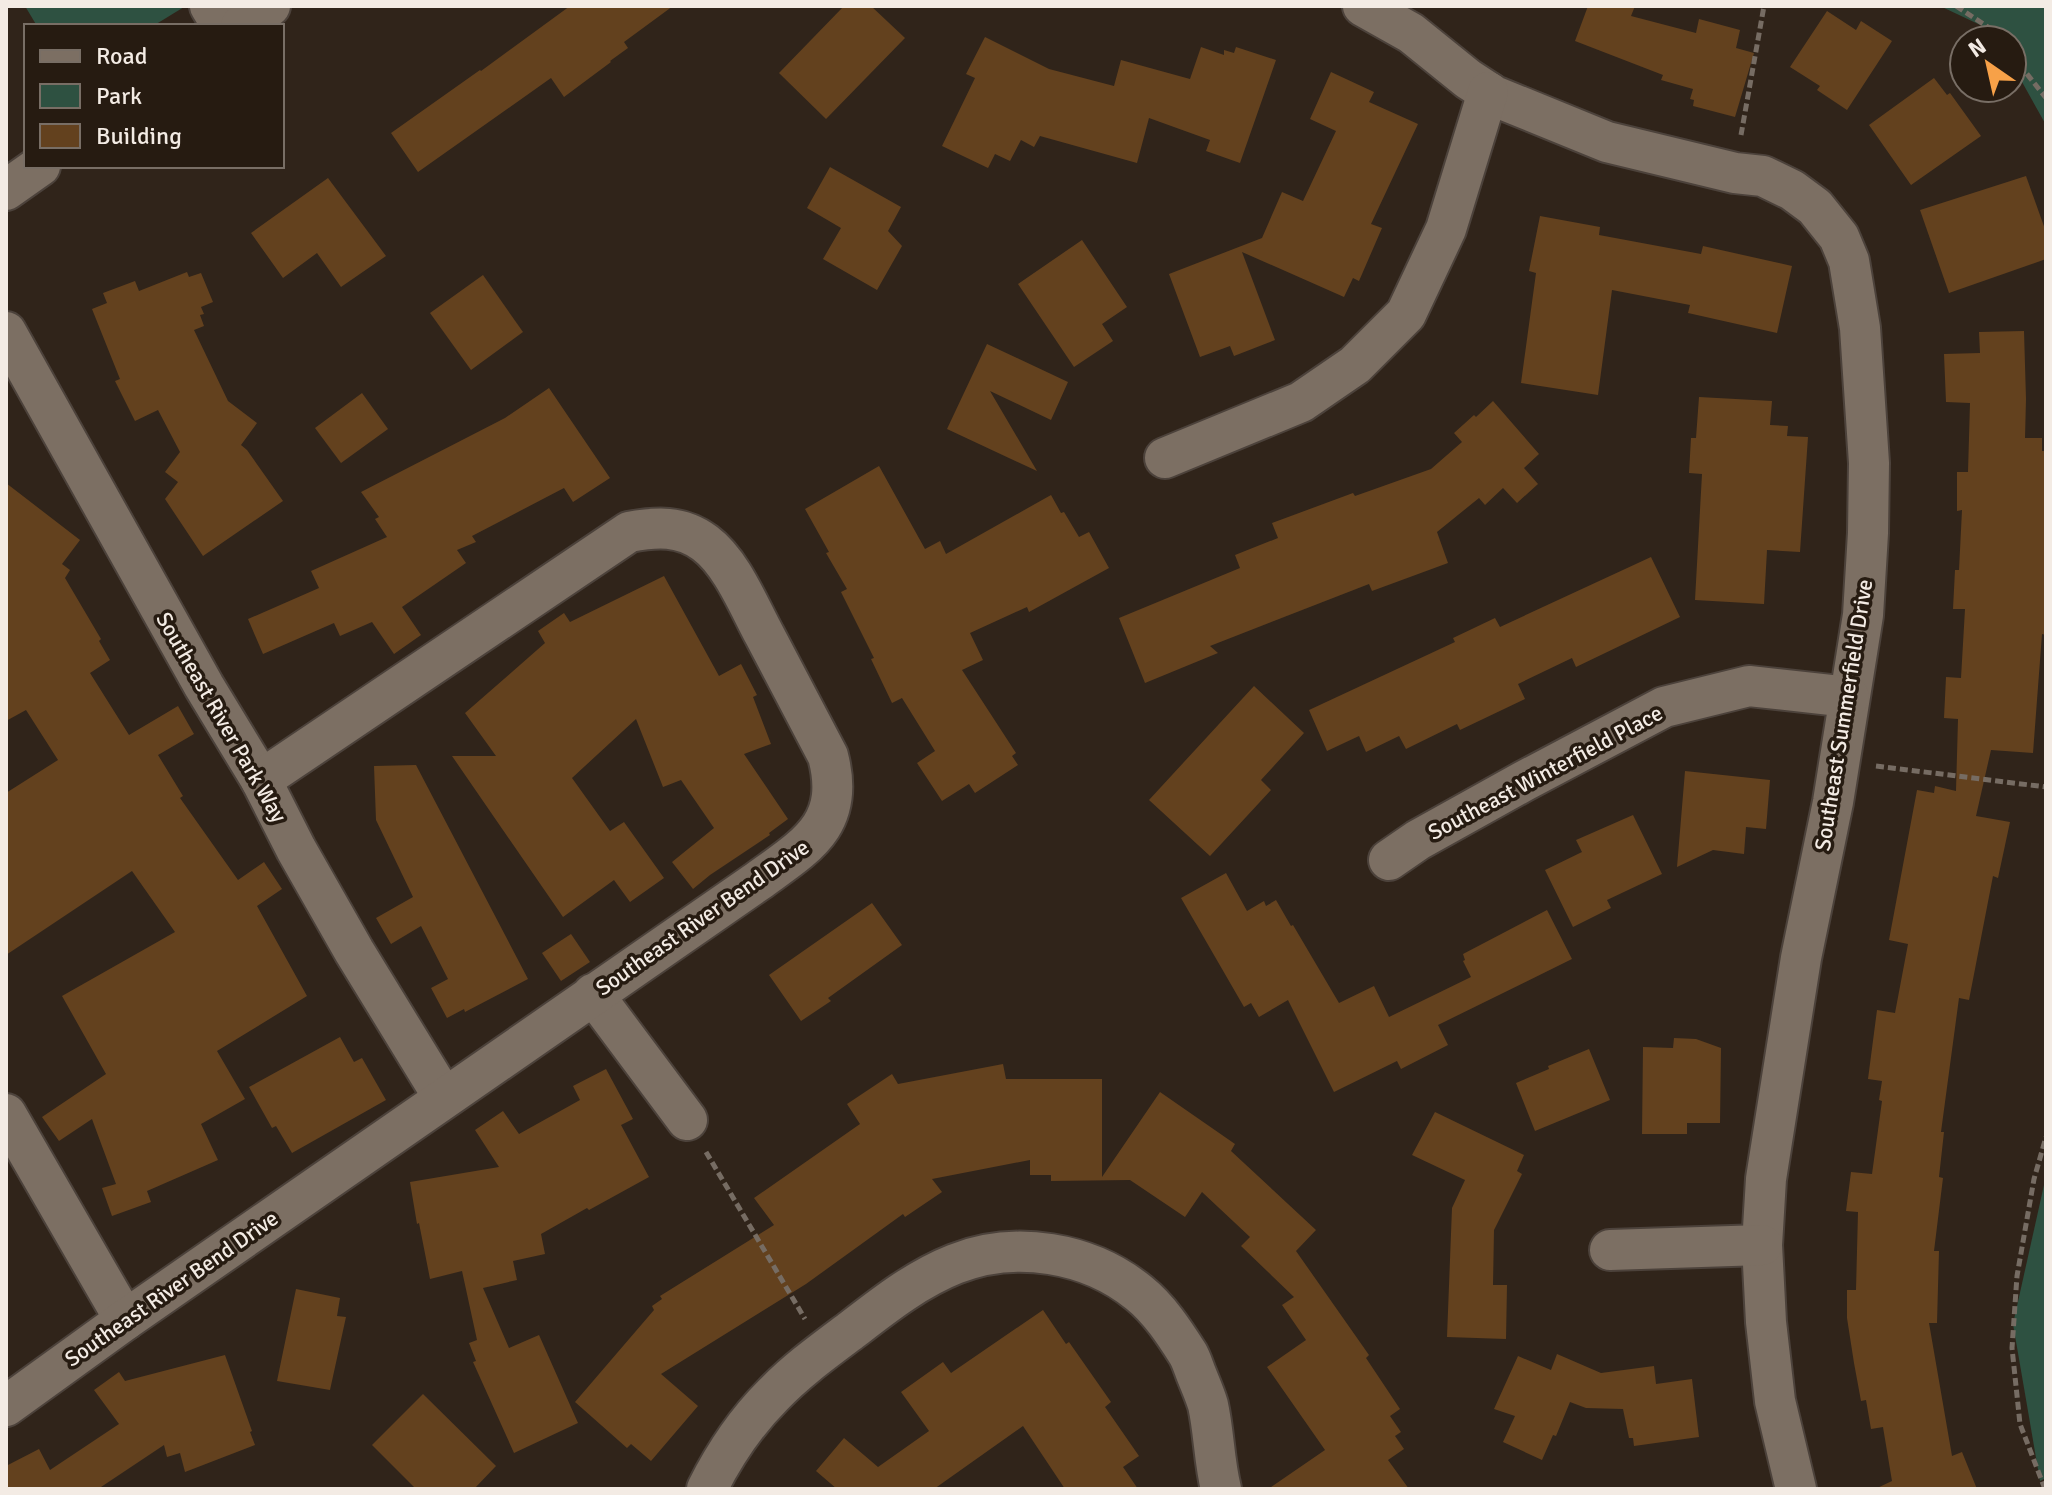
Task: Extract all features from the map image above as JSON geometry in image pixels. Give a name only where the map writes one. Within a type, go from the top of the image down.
[{"type":"street","points":[[210,6],[221,24]]},
{"type":"street","points":[[244,24],[270,6]]},
{"type":"street","name":"Southeast Summerfield Drive","points":[[1363,6],[1411,33],[1494,96],[1607,142],[1735,173],[1763,176],[1792,190],[1815,207],[1839,237],[1849,261],[1860,328],[1869,463],[1863,615],[1833,802],[1801,958],[1766,1179],[1762,1245],[1766,1322],[1775,1401],[1796,1489]]},
{"type":"street","points":[[1165,458],[1301,402],[1355,365],[1406,314],[1446,229],[1488,92]]},
{"type":"street","points":[[6,190],[37,168]]},
{"type":"street","name":"Southeast River Park Way","points":[[6,332],[204,686],[261,780],[296,849],[444,1098]]},
{"type":"street","name":"Southeast River Bend Drive","points":[[6,1406],[808,844],[817,835],[831,807],[833,777],[828,756],[740,588],[721,558],[705,543],[687,533],[656,527],[629,532],[261,780]]},
{"type":"street","name":"Southeast Winterfield Place","points":[[1389,860],[1418,840],[1524,781],[1664,707],[1749,686],[1849,697]]},
{"type":"street","points":[[593,994],[687,1120]]},
{"type":"street","points":[[6,1114],[125,1320]]},
{"type":"street","points":[[1610,1250],[1762,1245]]},
{"type":"street","points":[[707,1489],[720,1463],[775,1392],[823,1351],[901,1293],[954,1264],[984,1255],[1032,1251],[1079,1260],[1108,1273],[1138,1293],[1162,1316],[1190,1357],[1208,1405],[1221,1489]]},
{"type":"path","points":[[1735,173],[1764,6]]},
{"type":"path","points":[[1956,6],[1983,24]]},
{"type":"path","points":[[2028,75],[2046,98]]},
{"type":"path","points":[[1839,762],[2046,787]]},
{"type":"path","points":[[687,1120],[823,1351]]},
{"type":"path","points":[[2045,1489],[2020,1424],[2012,1348],[2017,1276],[2034,1179],[2046,1137]]},
{"type":"green space","points":[[25,6],[184,7],[156,24],[36,24]]},
{"type":"green space","points":[[1940,6],[2046,6],[2046,125],[2028,93],[2028,24],[1978,24]]},
{"type":"green space","points":[[2046,1176],[2046,1478],[2040,1481],[2013,1324]]},
{"type":"building","points":[[570,6],[673,6],[624,42],[628,48],[564,97],[551,78],[418,172],[391,133]]},
{"type":"building","points":[[844,6],[871,6],[905,38],[826,119],[779,73]]},
{"type":"building","points":[[1588,6],[1635,6],[1631,16],[1696,33],[1699,19],[1740,30],[1736,48],[1754,53],[1735,117],[1693,106],[1694,100],[1690,99],[1693,89],[1661,80],[1663,75],[1575,41]]},
{"type":"building","points":[[1827,11],[1856,30],[1861,21],[1892,41],[1847,110],[1817,90],[1820,86],[1790,67]]},
{"type":"building","points":[[985,37],[1049,69],[1114,86],[1121,60],[1190,79],[1201,47],[1224,55],[1224,50],[1234,53],[1236,47],[1276,60],[1240,163],[1206,151],[1210,140],[1149,118],[1137,163],[1040,136],[1034,147],[1021,140],[1010,161],[995,154],[988,168],[942,146],[975,78],[966,74]]},
{"type":"building","points":[[1331,72],[1374,92],[1369,102],[1418,124],[1371,224],[1382,228],[1359,281],[1353,278],[1344,297],[1242,252],[1275,340],[1234,356],[1230,346],[1200,357],[1169,274],[1262,238],[1282,192],[1303,201],[1336,131],[1310,119]]},
{"type":"building","points":[[1934,78],[1948,94],[1948,104],[1958,104],[1981,136],[1911,185],[1869,125]]},
{"type":"building","points":[[830,167],[901,207],[888,231],[902,246],[877,290],[823,259],[841,228],[807,208]]},
{"type":"building","points":[[2026,176],[2046,232],[2046,259],[1949,293],[1920,210]]},
{"type":"building","points":[[328,178],[386,256],[341,287],[317,253],[283,278],[251,233]]},
{"type":"building","points":[[1540,216],[1600,227],[1599,235],[1701,254],[1703,246],[1792,266],[1777,333],[1688,313],[1690,305],[1612,290],[1598,395],[1521,383],[1536,273],[1529,271]]},
{"type":"building","points":[[1082,240],[1127,307],[1102,324],[1113,341],[1074,367],[1018,284]]},
{"type":"building","points":[[187,272],[189,277],[201,273],[213,302],[201,307],[204,326],[194,330],[228,401],[257,423],[241,445],[283,501],[203,556],[165,499],[178,482],[165,472],[180,452],[158,410],[135,421],[115,381],[120,379],[92,309],[107,303],[103,293],[135,281],[139,291]]},
{"type":"building","points":[[483,275],[523,332],[471,370],[430,313]]},
{"type":"building","points":[[2024,331],[2025,438],[2042,438],[2042,451],[2046,451],[2046,635],[2042,634],[2033,753],[1991,750],[1976,816],[2010,822],[1998,878],[1993,876],[1969,1000],[1959,998],[1941,1132],[1944,1132],[1939,1177],[1943,1178],[1934,1251],[1939,1251],[1937,1323],[1929,1323],[1952,1456],[1962,1452],[1977,1489],[1875,1489],[1892,1481],[1883,1427],[1871,1429],[1866,1400],[1861,1401],[1854,1363],[1847,1318],[1847,1290],[1856,1290],[1858,1212],[1846,1211],[1851,1172],[1872,1174],[1882,1081],[1868,1079],[1877,1010],[1895,1013],[1908,944],[1889,940],[1917,790],[1934,793],[1935,786],[1956,791],[1958,719],[1944,718],[1946,677],[1961,678],[1965,609],[1953,609],[1955,570],[1959,570],[1962,510],[1957,511],[1957,472],[1968,472],[1970,403],[1946,402],[1944,354],[1980,353],[1979,332]]},
{"type":"building","points":[[987,344],[1068,382],[1051,420],[990,391],[1037,471],[947,429]]},
{"type":"building","points":[[549,388],[610,478],[573,502],[564,488],[472,536],[476,542],[457,550],[466,563],[402,607],[421,635],[394,654],[372,622],[340,636],[334,623],[263,654],[248,619],[319,588],[311,571],[387,537],[375,519],[379,517],[361,492],[505,418]]},
{"type":"building","points":[[362,393],[388,429],[341,463],[315,428]]},
{"type":"building","points":[[1699,397],[1772,401],[1770,425],[1788,426],[1787,436],[1808,437],[1800,552],[1767,550],[1764,604],[1695,600],[1702,474],[1689,473],[1691,438],[1696,438]]},
{"type":"building","points":[[1493,401],[1539,454],[1524,468],[1538,484],[1517,503],[1503,488],[1485,505],[1479,498],[1437,532],[1448,563],[1372,591],[1369,584],[1210,646],[1218,653],[1145,683],[1119,618],[1240,568],[1235,555],[1278,538],[1272,523],[1431,469],[1462,442],[1454,433]]},
{"type":"building","points":[[879,466],[925,549],[940,541],[946,554],[1051,495],[1079,537],[1089,532],[1109,568],[1029,612],[1027,607],[970,633],[983,660],[962,670],[1016,753],[1012,756],[1018,765],[975,793],[969,784],[942,801],[917,763],[935,751],[902,698],[892,703],[871,659],[874,658],[841,592],[847,589],[805,509]]},
{"type":"building","points":[[6,483],[80,540],[62,564],[70,570],[65,578],[110,660],[90,673],[129,735],[178,706],[194,734],[158,755],[183,796],[180,798],[238,880],[264,862],[282,889],[257,906],[307,996],[217,1051],[245,1099],[201,1124],[218,1160],[147,1191],[151,1202],[112,1216],[102,1188],[116,1184],[92,1119],[59,1141],[42,1117],[106,1074],[62,996],[175,932],[132,871],[6,955],[6,793],[58,760],[26,710],[6,721]]},
{"type":"building","points":[[1651,557],[1680,617],[1576,667],[1572,658],[1518,684],[1525,699],[1460,730],[1457,724],[1406,749],[1399,736],[1366,752],[1359,736],[1327,751],[1309,710],[1455,642],[1453,638],[1495,618],[1500,627]]},
{"type":"building","points":[[664,576],[719,676],[741,664],[757,695],[753,697],[771,744],[744,754],[788,819],[693,889],[672,862],[714,828],[681,780],[663,787],[636,719],[572,778],[610,831],[624,822],[664,878],[630,902],[614,880],[563,917],[452,756],[496,756],[465,713],[545,643],[538,631],[564,613],[570,622]]},
{"type":"building","points":[[1254,686],[1304,733],[1261,780],[1271,790],[1210,856],[1149,800]]},
{"type":"building","points":[[416,765],[528,979],[465,1012],[464,1009],[447,1018],[431,988],[448,979],[421,926],[391,944],[376,918],[413,897],[376,820],[374,766]]},
{"type":"building","points":[[1685,771],[1770,780],[1766,829],[1746,827],[1744,854],[1713,850],[1677,867]]},
{"type":"building","points":[[1633,815],[1662,874],[1607,900],[1611,908],[1573,927],[1545,870],[1582,852],[1576,840]]},
{"type":"building","points":[[1226,873],[1247,911],[1264,901],[1266,906],[1276,900],[1339,1003],[1374,986],[1389,1017],[1471,977],[1463,954],[1547,910],[1572,959],[1438,1025],[1448,1045],[1401,1069],[1397,1061],[1334,1092],[1288,1000],[1259,1017],[1251,1003],[1244,1007],[1181,898]]},
{"type":"building","points":[[872,903],[902,945],[801,1021],[769,975]]},
{"type":"building","points":[[571,934],[590,962],[561,981],[542,953]]},
{"type":"building","points":[[340,1037],[354,1062],[362,1058],[386,1100],[292,1153],[276,1126],[272,1128],[249,1087]]},
{"type":"building","points":[[1674,1038],[1696,1039],[1721,1048],[1720,1123],[1687,1123],[1687,1134],[1642,1134],[1643,1047],[1673,1048]]},
{"type":"building","points":[[1589,1049],[1610,1100],[1535,1131],[1516,1083]]},
{"type":"building","points":[[1003,1064],[1006,1079],[1102,1079],[1102,1177],[1160,1092],[1235,1144],[1231,1151],[1316,1230],[1296,1251],[1369,1355],[1366,1358],[1400,1409],[1390,1416],[1401,1432],[1395,1436],[1404,1449],[1388,1460],[1409,1489],[1268,1489],[1325,1450],[1267,1367],[1306,1340],[1282,1305],[1294,1297],[1241,1246],[1250,1237],[1202,1192],[1185,1217],[1130,1180],[1051,1181],[1051,1175],[1030,1175],[1030,1160],[932,1179],[942,1192],[905,1217],[903,1214],[806,1284],[661,1374],[698,1406],[651,1461],[631,1444],[627,1448],[575,1402],[654,1310],[652,1306],[662,1299],[660,1296],[774,1225],[754,1198],[860,1124],[847,1104],[892,1074],[898,1084]]},
{"type":"building","points":[[606,1069],[633,1119],[621,1125],[649,1177],[541,1234],[545,1254],[513,1261],[517,1280],[483,1288],[509,1348],[539,1335],[578,1423],[514,1453],[473,1362],[476,1361],[469,1343],[477,1340],[462,1271],[430,1279],[410,1182],[499,1167],[475,1130],[503,1111],[519,1134],[580,1100],[573,1086]]},
{"type":"building","points":[[1435,1112],[1524,1155],[1517,1171],[1522,1174],[1494,1230],[1493,1285],[1507,1285],[1506,1339],[1447,1337],[1452,1208],[1465,1180],[1412,1155]]},
{"type":"building","points":[[296,1289],[340,1298],[337,1316],[346,1317],[330,1390],[277,1381]]},
{"type":"building","points":[[1043,1310],[1111,1402],[1105,1407],[1139,1456],[1123,1467],[1138,1489],[1065,1489],[1023,1426],[934,1489],[837,1489],[816,1471],[844,1438],[878,1467],[929,1431],[901,1392],[943,1362],[951,1373]]},
{"type":"building","points":[[1557,1354],[1601,1373],[1654,1366],[1656,1384],[1692,1379],[1699,1437],[1634,1446],[1633,1438],[1629,1438],[1623,1409],[1586,1408],[1570,1402],[1542,1460],[1503,1442],[1515,1416],[1494,1409],[1518,1356],[1551,1370]]},
{"type":"building","points":[[225,1355],[255,1445],[185,1472],[180,1453],[167,1457],[164,1445],[98,1489],[6,1489],[6,1466],[39,1449],[50,1470],[119,1424],[94,1390],[119,1372],[125,1381]]},
{"type":"building","points":[[423,1394],[496,1466],[474,1489],[416,1489],[372,1445]]}]
